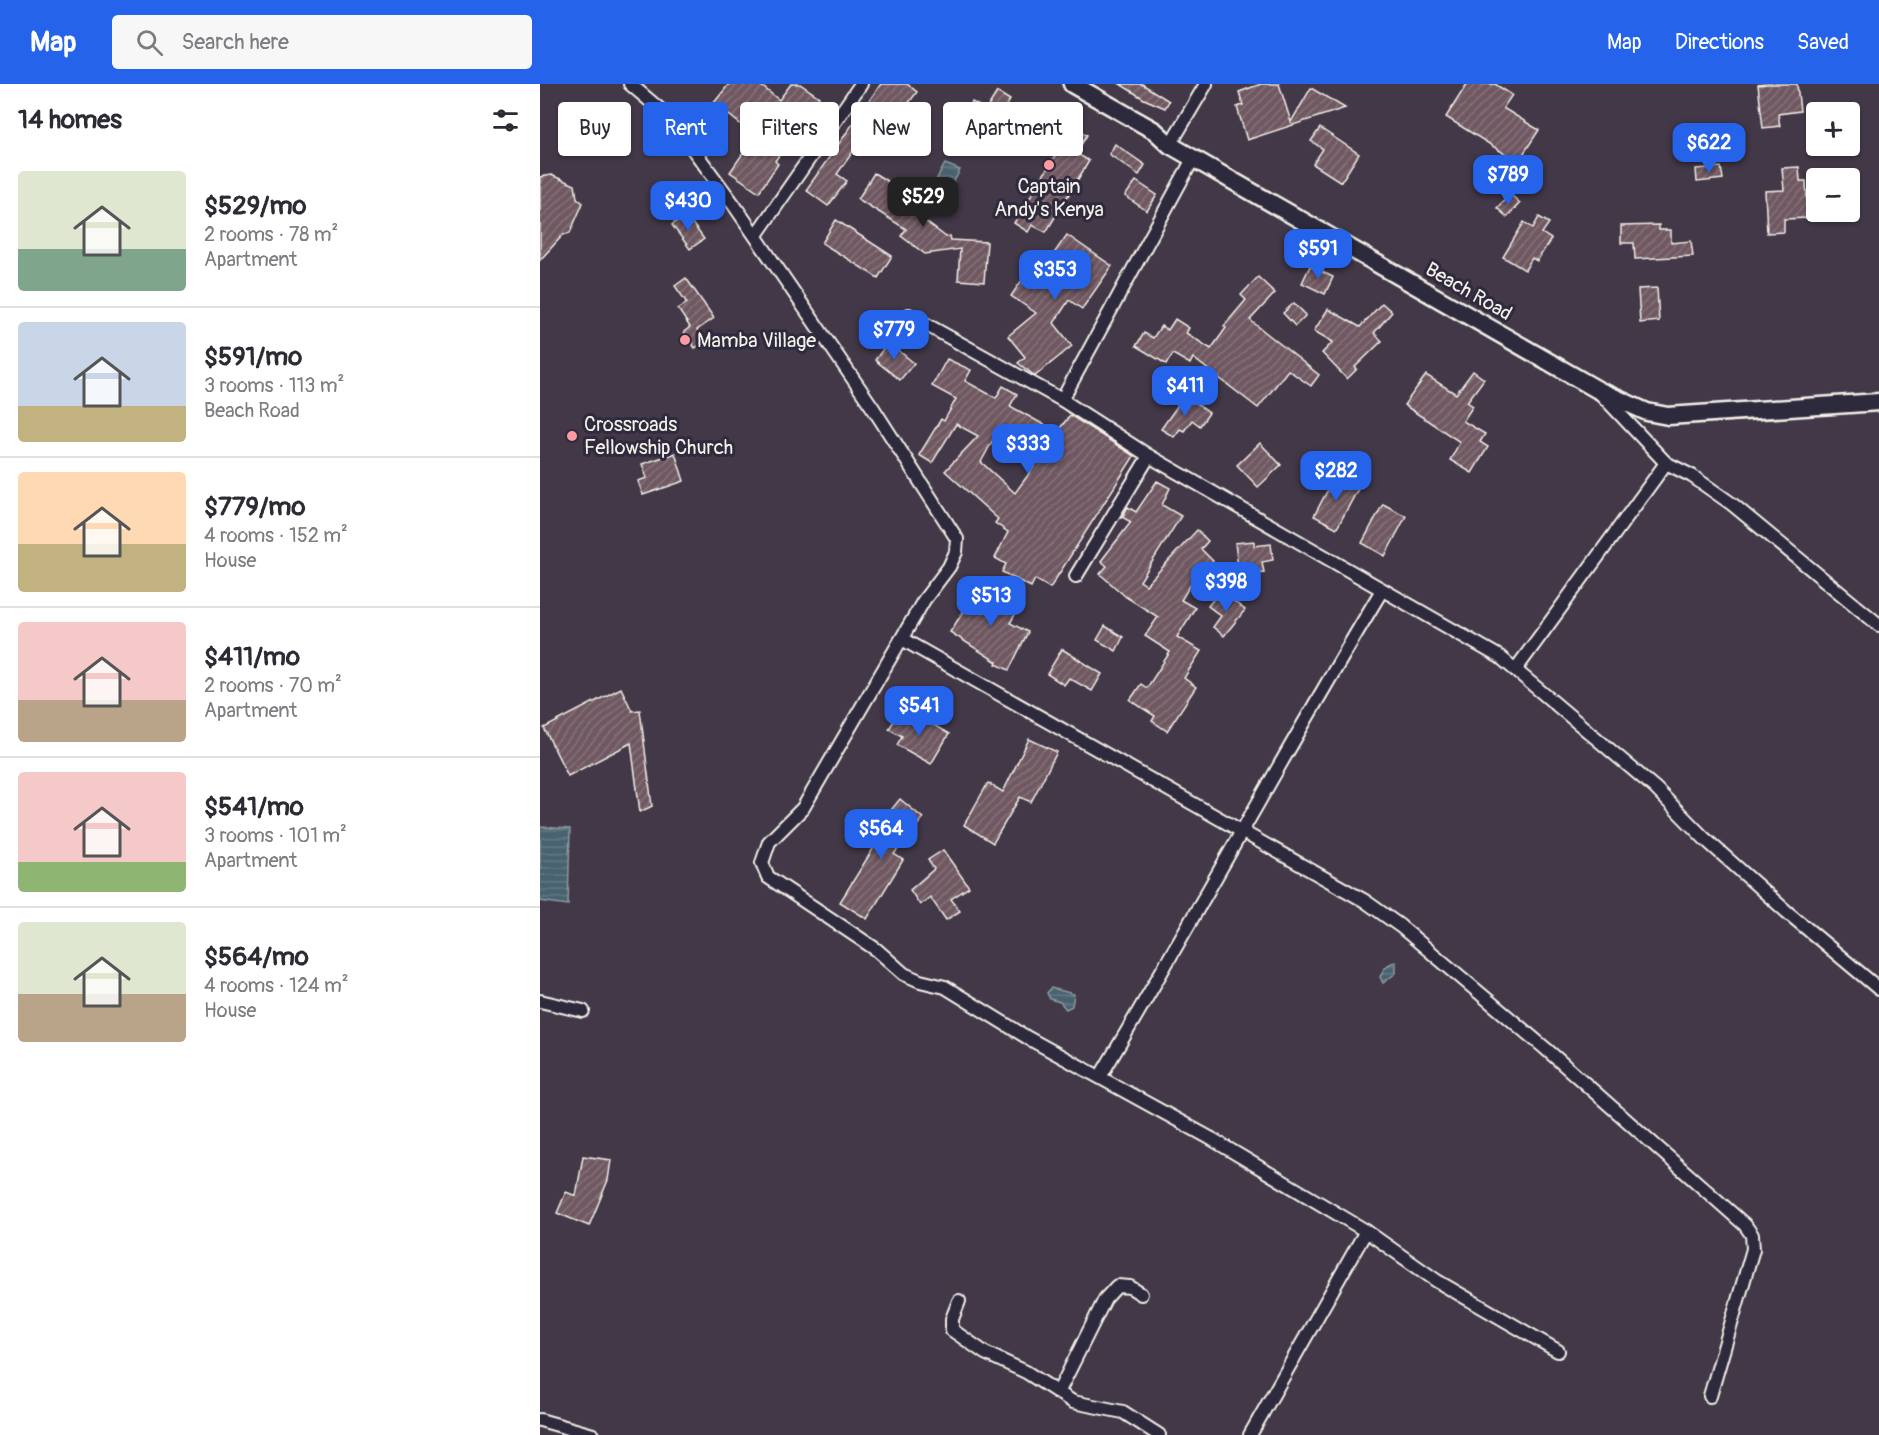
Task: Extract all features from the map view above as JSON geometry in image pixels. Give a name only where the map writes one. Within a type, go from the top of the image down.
[{"type":"main road","name":"Beach Road","points":[[1072,84],[1155,131],[1170,145],[1598,390],[1647,412],[1668,416],[1879,402]]},
{"type":"street","points":[[630,84],[669,117],[756,235],[957,539],[956,552],[949,567],[924,600],[802,808],[769,842],[762,863],[768,877],[877,950],[904,974],[920,981],[945,987],[1028,1038],[1100,1077],[1366,1231],[1437,1281],[1558,1351]]},
{"type":"street","points":[[756,235],[861,84]]},
{"type":"street","points":[[1170,145],[1206,84]]},
{"type":"street","points":[[1062,400],[1194,157]]},
{"type":"street","points":[[909,315],[1062,400],[1149,456],[1382,590],[1476,641],[1516,669],[1655,788],[1704,838],[1787,912],[1879,988]]},
{"type":"street","points":[[1598,390],[1666,463],[1692,476],[1732,504],[1879,625]]},
{"type":"street","points":[[1076,576],[1149,456]]},
{"type":"street","points":[[1516,669],[1666,463]]},
{"type":"street","points":[[1100,1077],[1382,590]]},
{"type":"street","points":[[902,639],[1242,829],[1365,901],[1400,926],[1546,1049],[1748,1228],[1754,1242],[1753,1249],[1710,1396]]},
{"type":"street","points":[[540,1001],[583,1011]]},
{"type":"street","points":[[1250,1435],[1366,1231]]},
{"type":"street","points":[[1059,1391],[1105,1299],[1118,1286],[1130,1287],[1141,1294]]},
{"type":"street","points":[[959,1301],[952,1318],[952,1330],[985,1353],[1026,1372],[1073,1402],[1123,1412],[1159,1435]]},
{"type":"street","points":[[540,1420],[592,1435]]},
{"type":"water","points":[[945,164],[960,170],[946,197],[931,189]]},
{"type":"water","points":[[540,827],[570,829],[568,905],[540,901]]},
{"type":"water","points":[[1396,962],[1396,973],[1383,983],[1380,977],[1382,971],[1388,965]]},
{"type":"water","points":[[1051,988],[1074,994],[1072,1006],[1066,1009],[1060,1002],[1050,999],[1047,993]]},
{"type":"building","points":[[729,84],[759,84],[779,100],[791,84],[800,84],[819,97],[816,102],[740,102],[740,124],[728,114],[728,102],[715,102]]},
{"type":"building","points":[[881,84],[907,84],[917,92],[910,102],[868,102]]},
{"type":"building","points":[[1120,84],[1142,84],[1169,101],[1165,108],[1144,99]]},
{"type":"building","points":[[1261,84],[1279,84],[1291,122],[1311,88],[1345,108],[1247,140],[1237,107],[1243,105],[1239,92]]},
{"type":"building","points":[[1467,84],[1495,84],[1512,95],[1503,108],[1539,130],[1518,162],[1446,117]]},
{"type":"building","points":[[1797,84],[1800,111],[1778,114],[1780,126],[1763,128],[1758,85]]},
{"type":"building","points":[[997,92],[1010,100],[1009,102],[991,102]]},
{"type":"building","points":[[851,126],[851,154],[837,174],[847,181],[828,206],[806,190],[830,156],[839,156],[839,143]]},
{"type":"building","points":[[1320,128],[1359,154],[1341,182],[1313,164],[1323,149],[1311,141]]},
{"type":"building","points":[[1115,144],[1145,165],[1139,175],[1109,154]]},
{"type":"building","points":[[741,156],[778,156],[775,161],[778,164],[759,192],[730,172]]},
{"type":"building","points":[[1055,156],[1081,156],[1089,161],[1046,232],[1032,225],[1028,232],[1014,223]]},
{"type":"building","points":[[1721,167],[1723,179],[1697,182],[1696,169]]},
{"type":"building","points":[[1799,167],[1800,181],[1806,181],[1806,218],[1784,219],[1784,232],[1767,233],[1765,191],[1784,190],[1782,168]]},
{"type":"building","points":[[874,173],[915,198],[909,209],[946,237],[950,236],[951,240],[987,242],[984,282],[958,280],[960,249],[925,254],[901,236],[906,229],[858,199]]},
{"type":"building","points":[[551,175],[575,185],[577,198],[583,203],[570,233],[563,235],[540,260],[540,177]]},
{"type":"building","points":[[1136,181],[1157,195],[1147,211],[1125,196]]},
{"type":"building","points":[[1510,194],[1520,203],[1507,217],[1497,208]]},
{"type":"building","points":[[686,215],[704,239],[690,249],[672,225]]},
{"type":"building","points":[[1539,217],[1549,223],[1542,233],[1551,239],[1537,261],[1532,258],[1525,270],[1503,257],[1524,222],[1533,228]]},
{"type":"building","points":[[836,220],[892,256],[878,278],[822,243]]},
{"type":"building","points":[[1659,225],[1659,230],[1671,230],[1671,243],[1691,241],[1693,256],[1635,259],[1634,243],[1621,243],[1621,226]]},
{"type":"building","points":[[1067,235],[1112,266],[1082,309],[1069,300],[1054,323],[1072,346],[1035,376],[1018,363],[1025,357],[1008,336],[1036,313],[1011,296],[1031,267],[1040,273]]},
{"type":"building","points":[[1310,266],[1333,277],[1325,294],[1302,283]]},
{"type":"building","points":[[1258,277],[1275,293],[1250,320],[1319,375],[1311,386],[1288,370],[1258,408],[1193,358],[1190,364],[1173,354],[1166,364],[1136,346],[1144,333],[1153,338],[1161,326],[1168,330],[1175,319],[1189,328],[1186,333],[1211,349],[1226,328],[1224,326],[1246,300],[1241,295]]},
{"type":"building","points":[[686,278],[714,318],[697,330],[705,342],[695,348],[684,332],[690,327],[678,309],[687,303],[675,286]]},
{"type":"building","points":[[1657,288],[1659,321],[1640,323],[1638,289]]},
{"type":"building","points":[[1294,303],[1306,315],[1295,326],[1283,313]]},
{"type":"building","points":[[1382,303],[1392,312],[1374,333],[1382,341],[1355,367],[1357,369],[1347,379],[1322,353],[1333,342],[1314,331],[1328,309],[1360,327]]},
{"type":"building","points":[[888,342],[914,363],[900,380],[875,360]]},
{"type":"building","points":[[947,359],[971,370],[965,381],[996,398],[1003,386],[1017,394],[1010,406],[1057,432],[1070,415],[1134,456],[1050,588],[1035,579],[1031,587],[1002,572],[1006,564],[995,558],[1008,532],[995,523],[998,519],[945,471],[978,436],[956,424],[932,463],[919,455],[941,419],[944,421],[956,399],[932,386]],"holes":[[[993,440],[1036,464],[1015,493],[981,462]]]},
{"type":"building","points":[[1473,371],[1484,379],[1467,402],[1473,406],[1463,421],[1485,434],[1480,442],[1488,447],[1472,473],[1450,460],[1460,442],[1404,405],[1426,375],[1456,394]]},
{"type":"building","points":[[1185,395],[1209,413],[1200,426],[1192,420],[1184,431],[1180,429],[1174,437],[1161,429]]},
{"type":"building","points":[[1260,443],[1281,465],[1258,487],[1237,465]]},
{"type":"building","points":[[675,453],[684,481],[643,495],[638,481],[647,478],[642,464]]},
{"type":"building","points":[[1335,476],[1358,489],[1337,528],[1314,516]]},
{"type":"building","points":[[1157,481],[1170,488],[1162,505],[1181,516],[1140,581],[1146,585],[1197,530],[1208,541],[1201,549],[1213,561],[1202,573],[1199,571],[1181,600],[1195,608],[1177,637],[1201,651],[1184,678],[1196,687],[1167,731],[1152,721],[1155,716],[1130,700],[1141,684],[1147,688],[1170,652],[1145,636],[1158,617],[1126,597],[1100,574],[1107,566],[1101,561],[1131,522],[1122,517],[1128,507],[1136,512]]},
{"type":"building","points":[[1383,504],[1406,516],[1385,556],[1362,543]]},
{"type":"building","points":[[1254,541],[1254,546],[1271,544],[1273,560],[1262,562],[1264,572],[1239,575],[1235,543]]},
{"type":"building","points":[[981,584],[1019,608],[1010,623],[1028,632],[1009,670],[996,664],[997,662],[950,632]]},
{"type":"building","points":[[1220,591],[1245,610],[1224,636],[1213,627],[1221,616],[1208,606]]},
{"type":"building","points":[[1105,626],[1123,637],[1116,651],[1097,640]]},
{"type":"building","points":[[1062,649],[1102,674],[1092,691],[1069,678],[1064,685],[1047,674]]},
{"type":"building","points":[[621,688],[632,711],[640,710],[652,806],[640,812],[631,743],[568,776],[544,728]]},
{"type":"building","points":[[910,711],[949,734],[931,764],[897,745],[902,736],[889,729],[896,717],[904,721]]},
{"type":"building","points":[[1029,739],[1057,752],[1031,802],[1020,797],[993,843],[964,825],[988,783],[1003,792]]},
{"type":"building","points":[[900,799],[923,818],[894,854],[903,860],[867,919],[840,902],[878,841],[871,835]]},
{"type":"building","points":[[943,850],[969,887],[951,899],[960,911],[946,920],[930,897],[920,905],[910,890],[934,869],[928,860]]},
{"type":"building","points":[[583,1156],[611,1160],[608,1180],[589,1226],[557,1213],[566,1192],[576,1196]]},
{"type":"place","name":"Captain Andy's Kenya","points":[[1049,165]]},
{"type":"place","name":"Mamba Village","points":[[685,340]]},
{"type":"place","name":"Crossroads Fellowship Church","points":[[572,436]]}]
